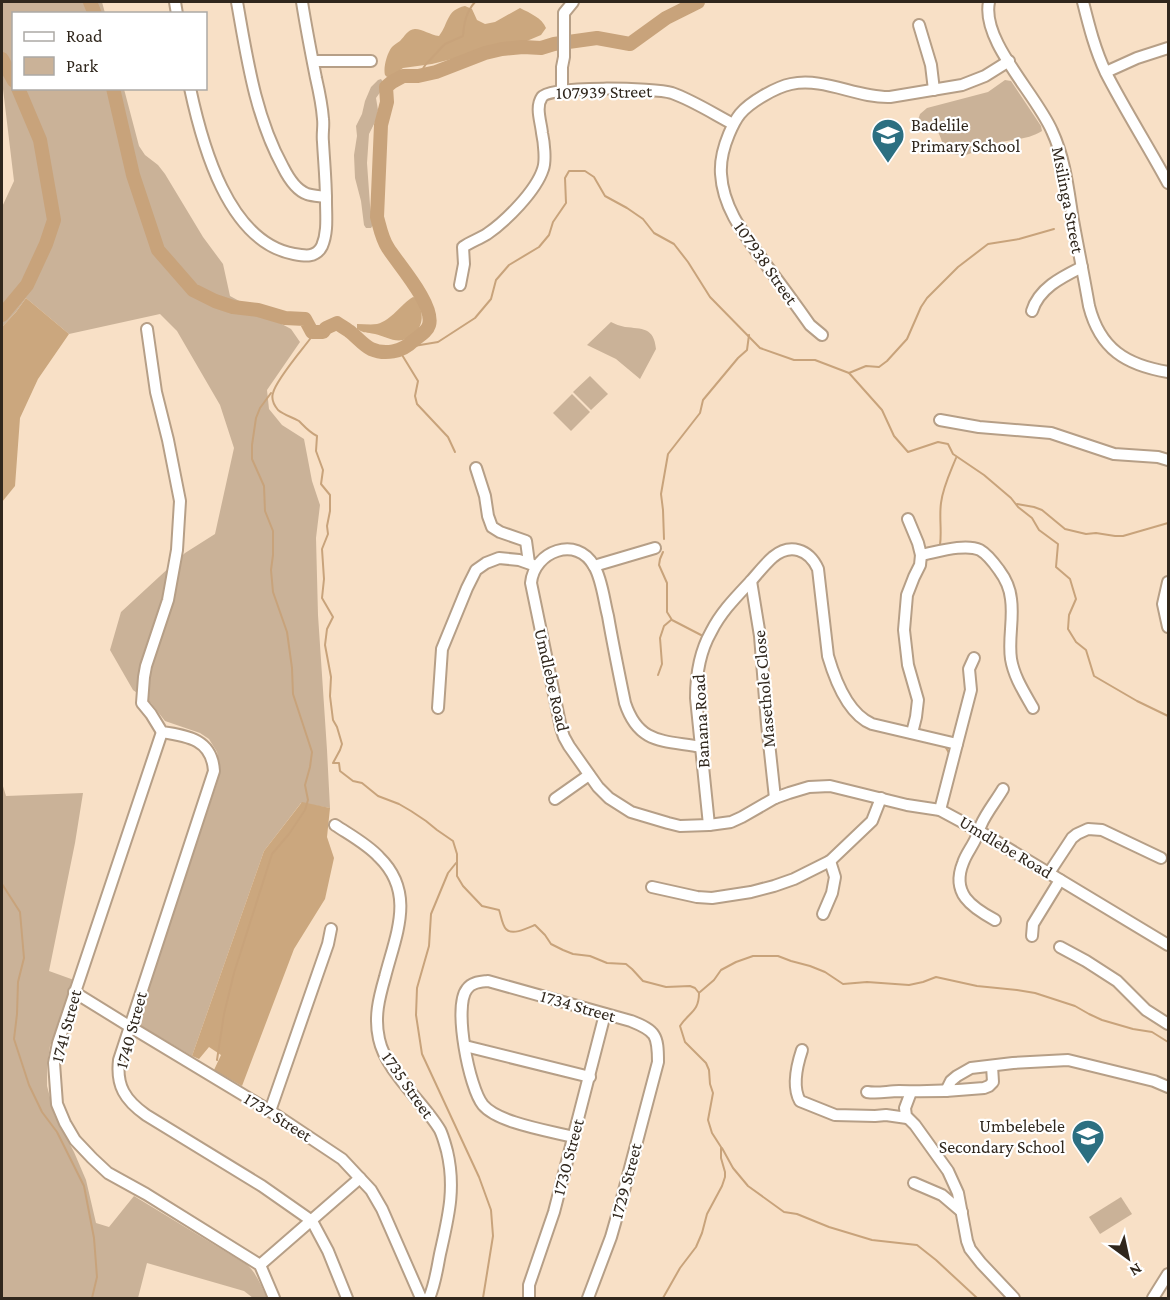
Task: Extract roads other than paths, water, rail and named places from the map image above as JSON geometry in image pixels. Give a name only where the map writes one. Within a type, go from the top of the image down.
[{"type":"street","points":[[237,2],[256,101],[274,151],[288,176],[300,189],[307,194],[326,197]]},
{"type":"street","points":[[190,90],[210,162],[234,209],[260,240],[288,253],[313,255],[322,245],[326,232],[326,170],[323,118],[302,2]]},
{"type":"street","points":[[561,91],[564,57],[563,17],[573,2]]},
{"type":"street","name":"Msilinga Street","points":[[989,2],[987,14],[989,24],[998,44],[1042,112],[1058,144],[1067,179],[1092,315],[1103,338],[1118,354],[1133,363],[1168,372]]},
{"type":"street","points":[[1083,2],[1093,41],[1106,72],[1168,181]]},
{"type":"street","points":[[919,25],[931,65],[933,90]]},
{"type":"street","points":[[1106,72],[1137,58],[1168,48]]},
{"type":"street","points":[[313,61],[371,61]]},
{"type":"street","name":"107938 Street","points":[[822,335],[810,325],[748,240],[730,208],[722,183],[720,167],[733,124],[746,108],[771,92],[793,84],[825,85],[880,97],[970,83],[1009,61]]},
{"type":"street","name":"107939 Street","points":[[460,285],[464,264],[463,249],[506,220],[520,206],[539,179],[544,165],[539,105],[546,93],[643,88],[670,92],[733,124]]},
{"type":"street","points":[[1032,311],[1036,301],[1052,284],[1082,267]]},
{"type":"street","points":[[147,329],[156,392],[180,501],[177,550],[168,600],[144,677],[142,703],[162,732]]},
{"type":"street","points":[[940,420],[979,427],[1051,433],[1114,454],[1168,460]]},
{"type":"street","points":[[476,468],[492,527],[526,541],[532,564]]},
{"type":"street","points":[[909,519],[921,555],[920,565],[907,595],[904,630],[908,665],[918,700],[912,733]]},
{"type":"street","points":[[594,566],[655,548]]},
{"type":"street","points":[[921,555],[971,548],[979,550],[996,566],[1004,577],[1011,599],[1010,649],[1015,675],[1033,708]]},
{"type":"street","points":[[438,708],[442,649],[472,577],[480,567],[494,559],[507,558],[532,564],[554,552],[571,549],[584,555],[594,566],[604,599],[625,703],[632,719],[646,735],[656,740],[701,747]]},
{"type":"street","name":"Banana Road","points":[[709,825],[696,698],[696,678],[700,658],[710,632],[733,600],[772,558],[784,551],[804,552],[818,569],[828,656],[852,708],[863,720],[872,724],[957,744]]},
{"type":"street","name":"Umdlebe Road","points":[[532,564],[531,583],[564,737],[604,794],[620,806],[668,824],[709,825],[731,822],[775,798],[810,787],[830,786],[907,805],[940,810],[979,831],[1168,945]]},
{"type":"street","name":"Masethole Close","points":[[751,581],[760,636],[775,798]]},
{"type":"street","points":[[1168,582],[1162,604],[1168,627]]},
{"type":"street","points":[[940,810],[971,690],[969,669],[974,658]]},
{"type":"street","name":"1741 Street","points":[[162,732],[58,1043],[54,1063],[57,1104],[75,1140],[108,1173],[260,1265]]},
{"type":"street","name":"1740 Street","points":[[162,732],[180,734],[205,746],[214,760],[214,771],[129,1026],[119,1060],[120,1083],[125,1096],[133,1106],[262,1186],[312,1221],[328,1251],[348,1299]]},
{"type":"street","points":[[555,799],[589,775]]},
{"type":"street","points":[[996,920],[985,915],[969,902],[959,887],[963,862],[980,825],[1003,789]]},
{"type":"street","points":[[652,887],[712,898],[751,892],[794,879],[830,861],[872,821],[881,798]]},
{"type":"street","name":"1735 Street","points":[[335,825],[380,858],[394,876],[401,896],[400,915],[379,996],[377,1018],[383,1050],[440,1130],[452,1175],[452,1194],[442,1248],[429,1299]]},
{"type":"street","points":[[1049,873],[1072,838],[1088,829],[1107,832],[1161,858]]},
{"type":"street","points":[[823,914],[832,893],[835,877],[830,861]]},
{"type":"street","points":[[1032,936],[1033,924],[1060,880]]},
{"type":"street","points":[[270,1112],[328,944],[331,929]]},
{"type":"street","points":[[1060,947],[1113,978],[1146,1010],[1168,1024]]},
{"type":"street","name":"1734 Street","points":[[465,1046],[461,1005],[465,992],[472,984],[488,981],[631,1021],[645,1027],[657,1040],[658,1062]]},
{"type":"street","name":"1737 Street","points":[[74,992],[270,1112],[342,1159],[371,1190],[382,1209],[421,1299]]},
{"type":"street","name":"1730 Street","points":[[529,1299],[529,1285],[554,1212],[606,1014]]},
{"type":"street","points":[[573,1137],[512,1122],[483,1106],[473,1087],[465,1046],[590,1077]]},
{"type":"street","points":[[802,1050],[796,1067],[800,1101],[835,1115],[886,1115],[908,1118]]},
{"type":"street","points":[[946,1091],[957,1076],[971,1068],[1068,1060],[1154,1081],[1168,1087]]},
{"type":"street","name":"1729 Street","points":[[588,1299],[614,1228],[658,1062]]},
{"type":"street","points":[[867,1092],[946,1091],[989,1086],[993,1082],[992,1066]]},
{"type":"street","points":[[911,1092],[905,1108],[908,1118],[948,1171],[958,1193],[970,1249],[1014,1299]]},
{"type":"street","points":[[274,1299],[260,1265],[360,1178]]},
{"type":"street","points":[[914,1184],[942,1196],[962,1212]]},
{"type":"street","points":[[1153,1299],[1168,1274]]},
{"type":"waterway","points":[[90,2],[94,12]]},
{"type":"waterway","points":[[418,76],[445,44],[463,36],[466,18],[475,2]]},
{"type":"waterway","points":[[113,90],[133,175],[158,250],[193,290],[233,307],[258,310],[285,318],[305,319],[312,332],[323,332],[337,323],[371,349],[382,352],[393,351],[404,348],[425,332],[429,325],[429,317],[421,296],[386,245],[377,217],[381,125],[387,102],[386,87],[403,76],[418,76],[436,72],[485,53],[502,49],[541,48],[597,38],[630,44],[666,18],[698,2]]},
{"type":"waterway","points":[[2,59],[12,77]]},
{"type":"waterway","points":[[2,315],[27,285],[46,244],[54,220],[40,140],[19,90]]},
{"type":"waterway","points":[[408,347],[438,342],[475,318],[491,299],[496,280],[509,265],[539,247],[549,235],[553,222],[566,203],[565,178],[569,171],[585,171],[594,177],[605,196],[643,219],[654,233],[674,244],[710,297],[760,348],[794,360],[815,360],[849,373],[882,410],[894,436],[908,452],[938,442],[948,444],[953,454],[984,475],[1011,498],[1032,518],[1039,530],[1058,544],[1056,567],[1070,579],[1076,599],[1069,615],[1068,629],[1076,642],[1086,650],[1094,676],[1168,716]]},
{"type":"waterway","points":[[849,373],[866,366],[879,367],[887,361],[907,339],[927,298],[958,267],[988,244],[1019,239],[1054,229]]},
{"type":"waterway","points":[[312,332],[310,339],[275,387],[272,397],[278,410],[299,421],[317,436],[316,451],[323,470],[321,484],[330,495],[328,534],[322,549],[324,579],[322,598],[333,617],[327,629],[325,645],[331,677],[330,696],[333,720],[342,744],[333,763],[339,763],[340,771],[353,781],[362,783],[378,796],[411,811],[453,841],[457,854],[457,876],[463,886],[482,906],[499,910],[503,925],[509,931],[520,931],[535,925],[551,944],[563,950],[590,956],[607,963],[626,964],[643,981],[666,987],[690,986],[699,993],[695,1008],[680,1026],[685,1042],[706,1063],[709,1070],[713,1093],[708,1120],[712,1133],[721,1147],[725,1177],[707,1214],[696,1247],[680,1268],[663,1298]]},
{"type":"waterway","points":[[664,539],[661,494],[668,454],[700,413],[703,400],[747,350],[749,335]]},
{"type":"waterway","points":[[399,350],[418,381],[415,396],[417,404],[448,437],[455,452]]},
{"type":"waterway","points":[[217,1060],[224,1014],[234,973],[272,854],[305,810],[308,800],[305,785],[312,752],[293,694],[287,632],[273,592],[271,570],[273,531],[265,511],[264,486],[252,459],[256,418],[271,393]]},
{"type":"waterway","points":[[940,545],[942,497],[956,458]]},
{"type":"waterway","points":[[1017,504],[1042,510],[1065,529],[1086,534],[1123,536],[1168,523]]},
{"type":"waterway","points":[[663,552],[659,565],[667,583],[667,612],[672,620],[701,635]]},
{"type":"waterway","points":[[658,675],[662,664],[660,638],[664,626],[671,620]]},
{"type":"waterway","points":[[945,746],[949,757]]},
{"type":"waterway","points":[[456,863],[448,873],[431,914],[429,946],[417,988],[416,1015],[422,1054],[479,1177],[491,1210],[493,1236],[483,1298]]},
{"type":"waterway","points":[[2,884],[20,912],[24,958],[18,982],[14,1039],[29,1085],[42,1112],[57,1132],[84,1186],[94,1238],[97,1277],[92,1298]]},
{"type":"waterway","points":[[700,992],[714,980],[721,970],[736,962],[753,956],[778,956],[825,972],[843,984],[867,982],[909,985],[936,977],[977,986],[1035,993],[1075,1006],[1102,1020],[1152,1032],[1168,1042]]},
{"type":"waterway","points":[[722,1148],[733,1168],[748,1186],[784,1212],[797,1214],[829,1227],[872,1240],[917,1245],[977,1298]]},
{"type":"place","name":"Badelile Primary School","points":[[888,164]]},
{"type":"place","name":"Umbelebele Secondary School","points":[[1088,1165]]}]
